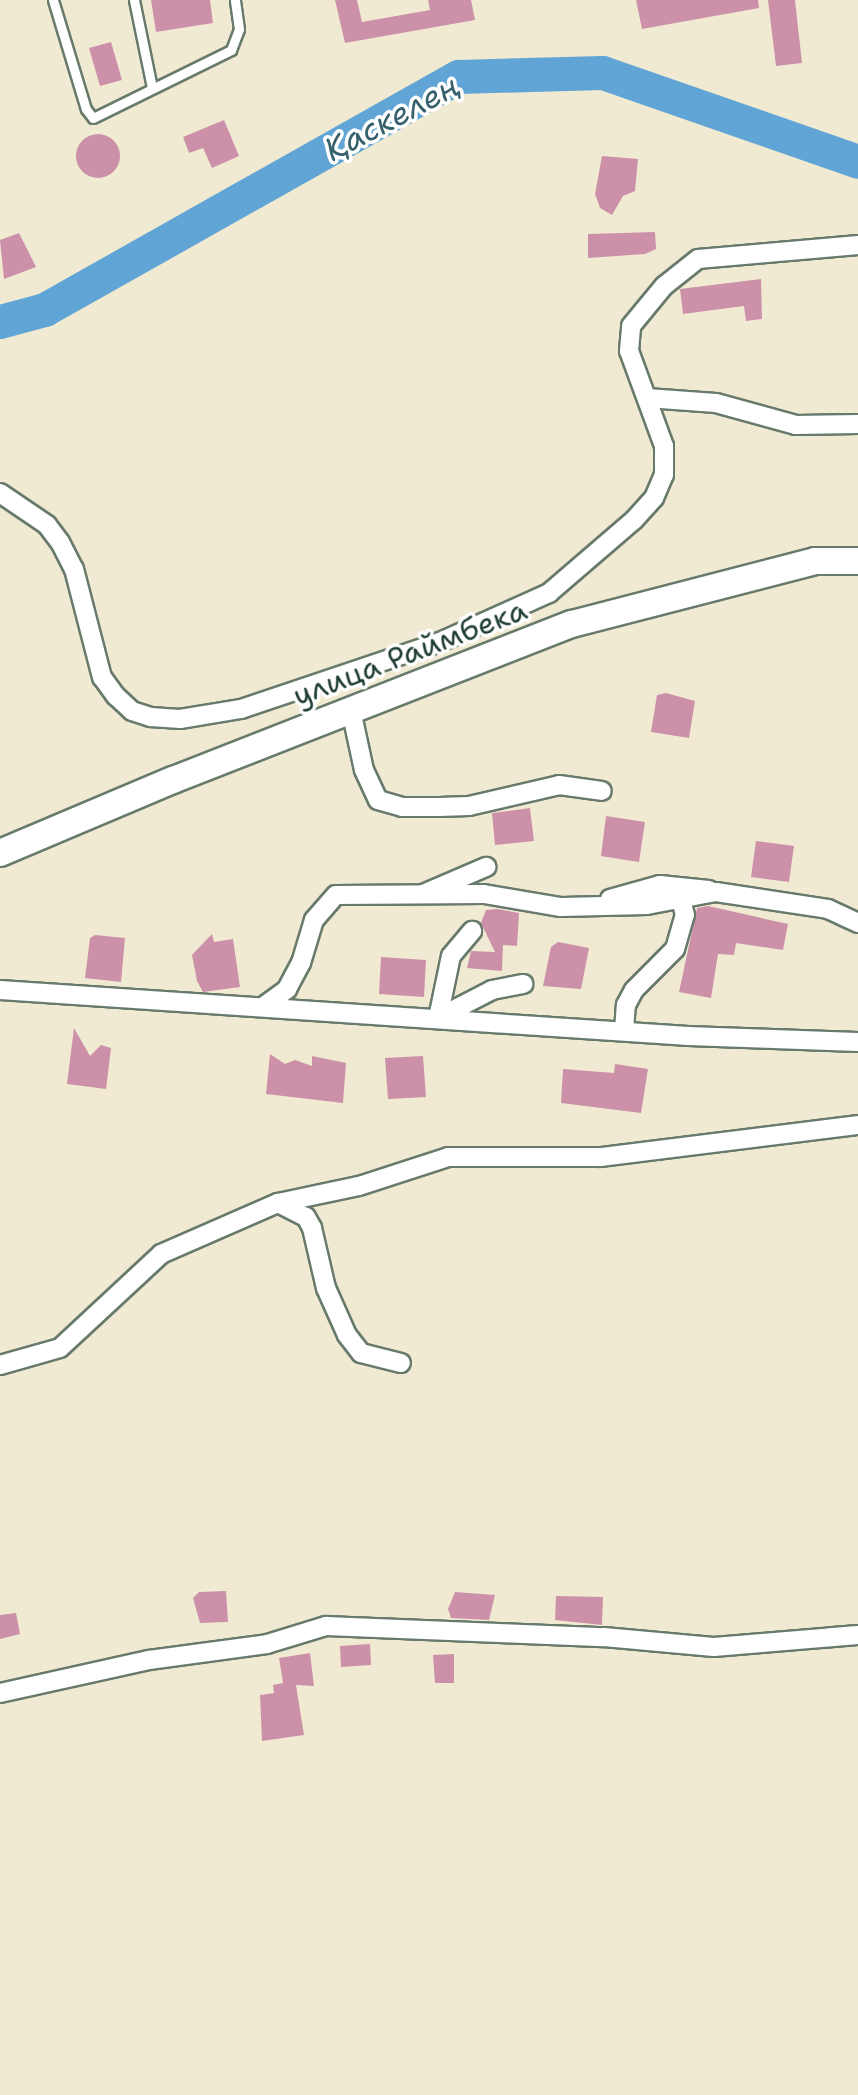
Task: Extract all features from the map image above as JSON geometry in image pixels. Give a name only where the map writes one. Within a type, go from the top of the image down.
[{"type":"street","points":[[0,493],[47,525],[60,542],[74,569],[102,677],[116,696],[132,711],[151,717],[210,715],[440,642],[549,593],[654,498],[664,475],[664,446],[629,351],[631,326],[664,286],[698,259],[858,245]]},
{"type":"street","points":[[647,398],[716,403],[796,425],[858,424]]},
{"type":"street","name":"улица Раймбека","points":[[0,853],[572,624],[815,561],[858,561]]},
{"type":"street","points":[[351,710],[362,743],[364,770],[378,800],[402,807],[469,806],[559,785],[602,791]]},
{"type":"street","points":[[417,897],[486,867]]},
{"type":"street","points":[[596,905],[660,885],[828,909],[858,923]]},
{"type":"street","points":[[264,1006],[287,989],[326,901],[353,894],[417,897],[484,894],[561,907],[681,900],[716,892]]},
{"type":"street","points":[[624,1031],[626,1005],[634,990],[675,949],[685,915],[681,900]]},
{"type":"street","points":[[438,1018],[451,956],[472,931]]},
{"type":"street","points":[[438,1018],[492,990],[523,984]]},
{"type":"street","points":[[0,990],[624,1031],[858,1042]]},
{"type":"street","points":[[0,1365],[60,1348],[161,1254],[278,1203],[359,1186],[448,1157],[601,1157],[858,1125]]},
{"type":"street","points":[[278,1203],[306,1217],[312,1228],[326,1288],[347,1335],[361,1353],[401,1363]]},
{"type":"street","points":[[0,1693],[135,1662],[267,1644],[326,1626],[604,1637],[714,1647],[858,1635]]},
{"type":"lane","points":[[53,0],[86,109],[93,118],[231,50],[239,29],[235,0]]},
{"type":"lane","points":[[134,0],[152,88]]},
{"type":"building","points":[[151,0],[210,0],[213,23],[156,32]]},
{"type":"building","points":[[335,0],[357,0],[362,22],[430,10],[428,0],[471,0],[475,20],[345,43]]},
{"type":"building","points":[[636,0],[758,0],[759,8],[642,29]]},
{"type":"building","points":[[768,0],[795,0],[802,63],[776,66]]},
{"type":"building","points":[[111,42],[122,80],[100,86],[89,48]]},
{"type":"building","points":[[224,120],[239,156],[212,168],[203,148],[189,153],[183,137]]},
{"type":"building","points":[[98,134],[113,141],[120,156],[113,171],[98,178],[83,171],[76,156],[83,141]]},
{"type":"building","points":[[602,156],[638,159],[635,191],[623,196],[612,215],[600,208],[595,194]]},
{"type":"building","points":[[655,232],[656,249],[645,254],[588,258],[588,234]]},
{"type":"building","points":[[19,233],[36,267],[4,279],[0,240]]},
{"type":"building","points":[[761,279],[762,319],[746,321],[744,306],[683,314],[680,289]]},
{"type":"building","points":[[666,693],[695,701],[689,738],[651,732],[657,695]]},
{"type":"building","points":[[530,808],[534,841],[495,845],[492,813]]},
{"type":"building","points":[[606,816],[645,822],[639,862],[601,856]]},
{"type":"building","points":[[756,841],[794,846],[789,882],[751,877]]},
{"type":"building","points":[[708,906],[788,924],[783,950],[736,943],[734,955],[718,954],[711,998],[679,992],[697,908]]},
{"type":"building","points":[[486,910],[519,913],[517,946],[503,945],[502,971],[467,968],[471,951],[495,952],[481,923]]},
{"type":"building","points":[[212,934],[214,942],[233,939],[240,987],[203,992],[197,981],[192,955]]},
{"type":"building","points":[[95,935],[125,938],[121,982],[85,978],[90,938]]},
{"type":"building","points":[[558,942],[589,948],[581,989],[543,986],[551,947]]},
{"type":"building","points":[[381,957],[426,960],[424,997],[379,994]]},
{"type":"building","points":[[74,1028],[90,1056],[101,1045],[111,1048],[106,1089],[67,1084]]},
{"type":"building","points":[[270,1054],[285,1064],[295,1060],[312,1066],[312,1056],[346,1063],[343,1103],[266,1094]]},
{"type":"building","points":[[423,1056],[426,1097],[388,1099],[385,1058]]},
{"type":"building","points":[[615,1064],[648,1069],[641,1113],[561,1103],[563,1069],[614,1073]]},
{"type":"building","points":[[226,1591],[228,1622],[200,1623],[193,1598],[199,1592]]},
{"type":"building","points":[[455,1592],[495,1595],[489,1620],[451,1618],[448,1609]]},
{"type":"building","points":[[556,1596],[603,1597],[602,1625],[555,1620]]},
{"type":"building","points":[[16,1613],[20,1634],[0,1639],[0,1615]]},
{"type":"building","points":[[370,1644],[371,1665],[341,1667],[340,1646]]},
{"type":"building","points":[[310,1653],[314,1686],[296,1685],[304,1735],[262,1741],[260,1695],[274,1693],[273,1685],[283,1683],[279,1658]]},
{"type":"building","points":[[454,1654],[454,1683],[435,1683],[433,1655]]},
{"type":"waterway","name":"Қаскелең","points":[[0,322],[45,310],[459,77],[603,73],[858,162]]}]
